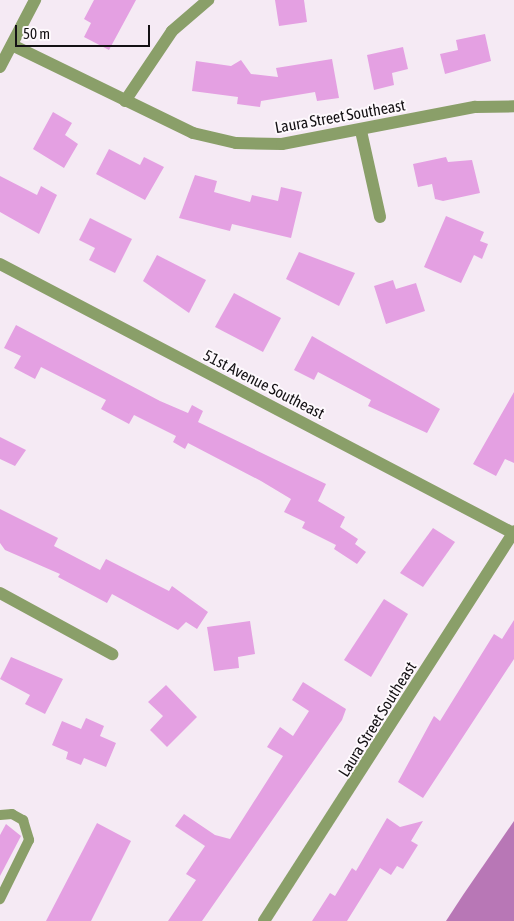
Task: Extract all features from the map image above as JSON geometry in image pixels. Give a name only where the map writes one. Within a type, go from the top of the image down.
[{"type":"street","points":[[0,67],[35,0]]},
{"type":"street","points":[[125,101],[172,31],[208,0]]},
{"type":"street","name":"Laura Street Southeast","points":[[12,45],[193,133],[236,143],[282,144],[361,131],[475,107],[514,106]]},
{"type":"street","points":[[361,131],[380,217]]},
{"type":"street","name":"51st Avenue Southeast","points":[[0,264],[513,532]]},
{"type":"street","name":"Laura Street Southeast","points":[[264,921],[513,532]]},
{"type":"street","points":[[0,593],[112,654]]},
{"type":"lane","points":[[0,806],[23,820],[29,840],[0,899]]},
{"type":"lane","points":[[0,815],[12,814]]},
{"type":"shaded area","points":[[514,821],[514,921],[446,921],[463,895]]},
{"type":"building","points":[[94,0],[136,0],[109,50],[84,37],[91,23],[84,19]]},
{"type":"building","points":[[275,0],[304,0],[307,22],[279,26]]},
{"type":"building","points":[[485,34],[491,61],[445,74],[440,54],[458,50],[456,40]]},
{"type":"building","points":[[403,47],[408,69],[392,73],[394,85],[374,90],[367,55]]},
{"type":"building","points":[[332,59],[339,98],[317,101],[315,92],[261,101],[260,107],[237,104],[238,97],[192,91],[196,61],[231,66],[241,60],[251,74],[278,77],[276,68]]},
{"type":"building","points":[[53,112],[72,123],[65,135],[78,144],[64,168],[33,149]]},
{"type":"building","points":[[109,149],[140,165],[144,157],[164,167],[145,200],[96,174]]},
{"type":"building","points":[[446,157],[448,162],[472,160],[480,193],[443,201],[435,199],[432,184],[418,187],[413,164]]},
{"type":"building","points":[[195,175],[217,181],[214,192],[250,202],[252,195],[278,201],[281,187],[302,192],[291,238],[232,224],[230,231],[179,218]]},
{"type":"building","points":[[0,176],[37,195],[41,186],[57,195],[39,234],[0,212]]},
{"type":"building","points":[[446,216],[484,232],[480,241],[488,244],[482,259],[474,255],[461,283],[424,267]]},
{"type":"building","points":[[90,218],[132,239],[115,273],[89,260],[95,248],[79,240]]},
{"type":"building","points":[[299,252],[355,273],[339,306],[286,279]]},
{"type":"building","points":[[157,255],[206,280],[189,313],[143,281]]},
{"type":"building","points":[[393,280],[396,289],[416,283],[425,311],[386,324],[374,286]]},
{"type":"building","points":[[234,293],[281,318],[263,352],[215,327]]},
{"type":"building","points":[[16,325],[160,401],[188,413],[192,405],[203,411],[198,422],[326,484],[318,501],[345,517],[340,527],[358,539],[355,544],[366,552],[357,564],[334,549],[336,545],[302,528],[305,522],[284,512],[291,499],[261,481],[188,443],[185,449],[173,442],[176,436],[134,415],[129,424],[101,409],[106,400],[41,367],[35,379],[14,368],[21,356],[4,348]]},
{"type":"building","points":[[312,336],[440,409],[427,433],[368,406],[371,400],[318,372],[314,380],[294,370]]},
{"type":"building","points":[[514,392],[514,463],[505,459],[496,476],[473,464]]},
{"type":"building","points":[[0,437],[26,450],[15,466],[0,459]]},
{"type":"building","points":[[0,509],[58,538],[54,546],[100,570],[106,559],[169,591],[172,586],[208,612],[197,629],[186,622],[178,630],[112,594],[107,603],[58,577],[60,574],[5,550],[0,543]]},
{"type":"building","points":[[433,528],[455,542],[423,587],[400,573]]},
{"type":"building","points":[[384,599],[408,614],[371,677],[344,660]]},
{"type":"building","points":[[514,620],[514,659],[423,798],[398,782],[434,716],[440,721],[494,634],[502,639]]},
{"type":"building","points":[[250,621],[255,654],[238,657],[239,668],[214,671],[207,627]]},
{"type":"building","points":[[11,657],[63,679],[45,714],[25,704],[30,695],[0,679]]},
{"type":"building","points":[[303,682],[346,709],[342,720],[202,921],[168,921],[196,880],[186,874],[205,846],[175,826],[184,814],[215,835],[230,839],[283,756],[267,747],[280,727],[293,736],[309,711],[292,700]]},
{"type":"building","points":[[166,685],[197,717],[167,747],[150,730],[163,716],[148,702]]},
{"type":"building","points":[[86,718],[104,726],[100,736],[116,743],[106,767],[84,758],[81,765],[66,759],[68,752],[52,745],[62,721],[81,729]]},
{"type":"building","points":[[387,818],[400,827],[423,821],[411,841],[418,845],[403,869],[397,866],[391,875],[380,868],[347,921],[312,921],[330,893],[335,896],[352,868],[356,871]]},
{"type":"building","points":[[97,823],[131,841],[91,921],[46,921]]},
{"type":"building","points":[[6,824],[21,836],[0,876],[0,835]]}]
